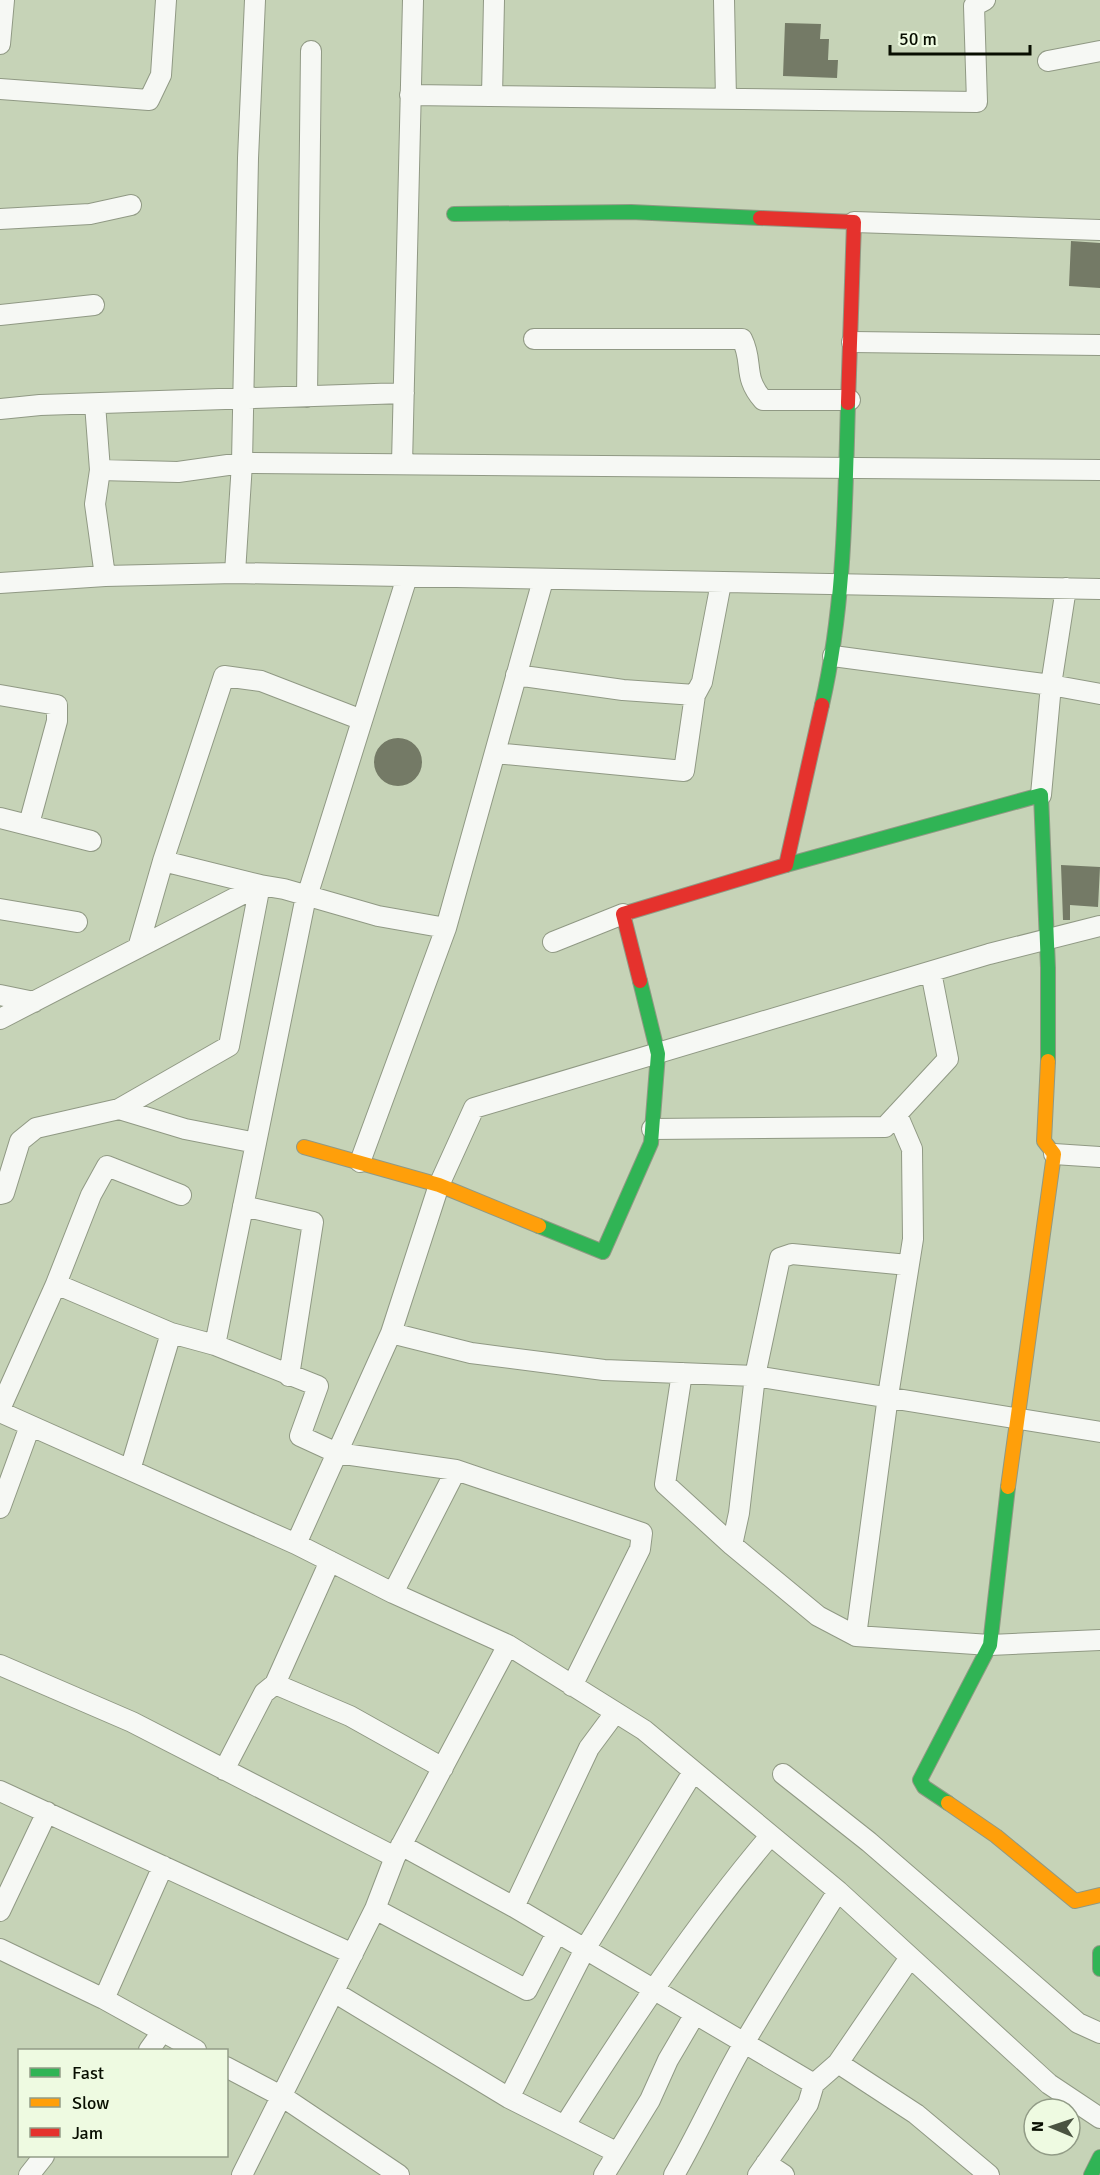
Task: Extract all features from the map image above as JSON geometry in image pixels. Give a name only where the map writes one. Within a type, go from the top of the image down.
[{"type":"street","points":[[0,44],[4,0]]},
{"type":"street","points":[[0,88],[149,100],[161,75],[166,0]]},
{"type":"street","points":[[235,573],[242,463],[248,158],[255,0]]},
{"type":"street","points":[[402,464],[412,0]]},
{"type":"street","points":[[492,96],[494,0]]},
{"type":"street","points":[[724,0],[726,99]]},
{"type":"street","points":[[410,95],[977,102],[974,6],[985,0]]},
{"type":"street","points":[[307,398],[311,51]]},
{"type":"street","points":[[1048,61],[1100,51]]},
{"type":"street","points":[[0,219],[90,214],[131,206]]},
{"type":"street","points":[[454,214],[631,212],[1100,230]]},
{"type":"street","points":[[786,865],[833,656],[842,586],[852,342],[854,222]]},
{"type":"street","points":[[0,315],[94,305]]},
{"type":"street","points":[[534,339],[742,339],[748,352],[748,372],[753,388],[763,400],[850,400]]},
{"type":"street","points":[[852,342],[1100,345]]},
{"type":"street","points":[[0,409],[404,393]]},
{"type":"street","points":[[95,404],[100,470],[94,504],[105,576]]},
{"type":"street","points":[[100,470],[178,472],[242,463],[1100,470]]},
{"type":"street","points":[[0,583],[105,576],[235,573],[1100,589]]},
{"type":"street","points":[[214,1346],[308,896],[407,577]]},
{"type":"street","points":[[360,1162],[446,928],[543,580]]},
{"type":"street","points":[[495,753],[684,771],[695,695],[702,682],[721,583]]},
{"type":"street","points":[[1066,588],[1051,685],[1041,795],[1048,939],[1049,1071],[1044,1141],[1054,1154],[1015,1420],[990,1645],[920,1780],[924,1787],[996,1836],[1075,1901],[1100,1895]]},
{"type":"street","points":[[833,656],[1051,685],[1100,694]]},
{"type":"street","points":[[516,675],[623,690],[695,695]]},
{"type":"street","points":[[138,948],[163,861],[224,676],[261,681],[362,720]]},
{"type":"street","points":[[0,695],[57,705],[57,721],[29,824]]},
{"type":"street","points":[[553,942],[623,914],[786,865],[1041,795]]},
{"type":"street","points":[[0,818],[91,841]]},
{"type":"street","points":[[163,861],[378,915],[446,928]]},
{"type":"street","points":[[0,1019],[260,885]]},
{"type":"street","points":[[2,1197],[20,1141],[36,1128],[119,1109],[229,1046],[260,885]]},
{"type":"street","points":[[0,909],[77,922]]},
{"type":"street","points":[[304,1147],[439,1185],[603,1252],[651,1143],[658,1054],[623,914]]},
{"type":"street","points":[[296,1544],[391,1333],[439,1185],[474,1108],[931,972],[1100,926]]},
{"type":"street","points":[[652,1129],[777,1130],[885,1127],[948,1059],[931,972]]},
{"type":"street","points":[[0,995],[34,1002]]},
{"type":"street","points":[[119,1109],[185,1129],[256,1143]]},
{"type":"street","points":[[856,1636],[888,1396],[913,1239],[912,1149],[897,1114]]},
{"type":"street","points":[[1054,1154],[1100,1157]]},
{"type":"street","points":[[181,1195],[107,1166],[91,1195],[56,1284],[0,1411],[296,1544],[393,1593],[508,1645],[644,1730],[838,1891],[909,1959],[1049,2084],[1100,2118]]},
{"type":"street","points":[[243,1206],[313,1222],[289,1376]]},
{"type":"street","points":[[732,1545],[739,1513],[755,1376],[780,1258],[792,1254],[908,1265]]},
{"type":"street","points":[[56,1284],[171,1333],[214,1346],[318,1386],[300,1436],[337,1453],[456,1470],[642,1533],[640,1549],[572,1686]]},
{"type":"street","points":[[130,1470],[171,1333]]},
{"type":"street","points":[[391,1333],[471,1353],[604,1370],[755,1376],[1100,1432]]},
{"type":"street","points":[[682,1373],[665,1484],[732,1545],[818,1616],[856,1636],[990,1645],[1100,1640]]},
{"type":"street","points":[[0,1508],[30,1426]]},
{"type":"street","points":[[393,1593],[456,1470]]},
{"type":"street","points":[[224,1770],[264,1693],[274,1684],[330,1562]]},
{"type":"street","points":[[242,2175],[375,1909],[398,1851],[508,1645]]},
{"type":"street","points":[[0,1665],[132,1722],[224,1770],[514,1907],[556,1934],[814,2084]]},
{"type":"street","points":[[274,1684],[350,1716],[443,1768]]},
{"type":"street","points":[[514,1907],[589,1748],[615,1713]]},
{"type":"street","points":[[509,2098],[585,1949],[693,1772]]},
{"type":"street","points":[[783,1774],[869,1842],[1078,2023],[1100,2033]]},
{"type":"street","points":[[0,1791],[353,1954]]},
{"type":"street","points":[[0,1911],[47,1812]]},
{"type":"street","points":[[566,2125],[652,1989],[733,1879],[770,1836]]},
{"type":"street","points":[[104,1999],[163,1866]]},
{"type":"street","points":[[674,2175],[708,2116],[711,2102],[744,2043],[838,1891]]},
{"type":"street","points":[[375,1909],[527,1990],[556,1934]]},
{"type":"street","points":[[0,1949],[104,1999],[194,2049]]},
{"type":"street","points":[[1100,1953],[1100,1969]]},
{"type":"street","points":[[784,2175],[762,2169],[808,2104],[814,2084],[838,2063],[909,1959]]},
{"type":"street","points":[[334,1992],[509,2098],[616,2152]]},
{"type":"street","points":[[604,2175],[616,2152],[651,2100],[668,2060],[695,2014]]},
{"type":"street","points":[[150,2049],[162,2032]]},
{"type":"street","points":[[838,2063],[916,2114],[989,2175]]},
{"type":"street","points":[[228,2068],[283,2097],[399,2175]]},
{"type":"street","points":[[29,2175],[43,2157]]},
{"type":"street","points":[[1091,2175],[1100,2157]]},
{"type":"building","points":[[785,23],[821,24],[820,39],[829,39],[828,60],[838,60],[837,78],[783,76]]},
{"type":"building","points":[[1071,241],[1100,243],[1100,288],[1069,286]]},
{"type":"building","points":[[398,738],[415,745],[422,762],[415,779],[398,786],[381,779],[374,762],[381,745]]},
{"type":"building","points":[[1061,865],[1100,867],[1098,907],[1070,905],[1070,920],[1063,920]]},
{"type":"traffic: fast","points":[[454,214],[631,212],[760,218]]},
{"type":"traffic: fast","points":[[822,705],[830,667],[840,592],[845,517],[848,403]]},
{"type":"traffic: fast","points":[[786,865],[1041,795],[1048,968],[1048,1061]]},
{"type":"traffic: fast","points":[[539,1226],[603,1252],[651,1143],[658,1054],[640,981]]},
{"type":"traffic: fast","points":[[948,1803],[924,1787],[920,1780],[990,1645],[1008,1487]]},
{"type":"traffic: fast","points":[[1100,1953],[1100,1969]]},
{"type":"traffic: fast","points":[[1091,2175],[1100,2157]]},
{"type":"traffic: slow","points":[[1008,1487],[1054,1154],[1044,1141],[1048,1061]]},
{"type":"traffic: slow","points":[[304,1147],[439,1185],[539,1226]]},
{"type":"traffic: slow","points":[[948,1803],[996,1836],[1075,1901],[1100,1895]]},
{"type":"traffic: jam","points":[[760,218],[854,222],[848,403]]},
{"type":"traffic: jam","points":[[640,981],[623,914],[786,865],[822,705]]}]
